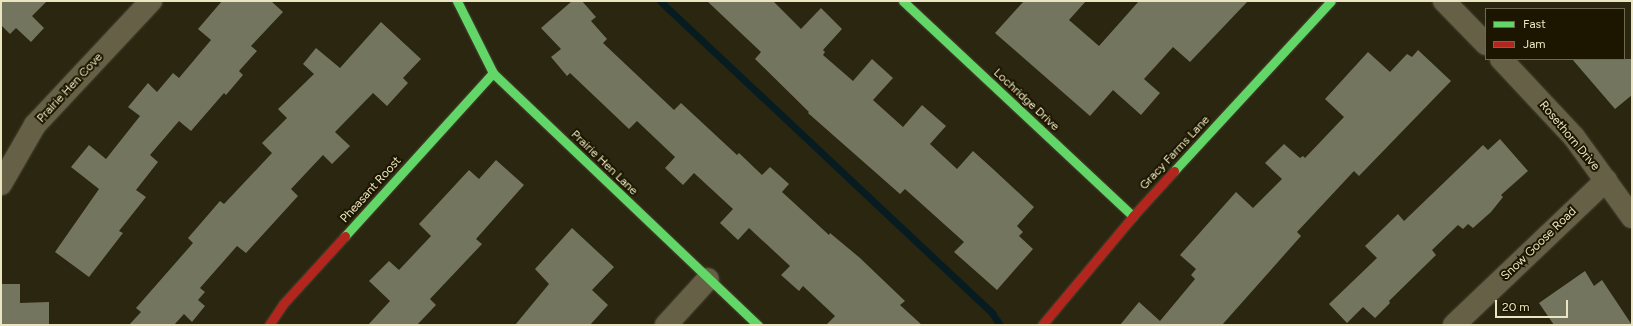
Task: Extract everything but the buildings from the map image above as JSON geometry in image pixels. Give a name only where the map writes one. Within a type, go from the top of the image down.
[{"type":"street","name":"Prairie Hen Cove","points":[[1,184],[35,126],[151,1]]},
{"type":"street","name":"Prairie Hen Lane","points":[[457,1],[493,73],[758,325]]},
{"type":"street","name":"Gracy Farms Lane","points":[[1042,325],[1133,216],[1331,1]]},
{"type":"street","points":[[1444,1],[1485,43]]},
{"type":"street","name":"Lochridge Drive","points":[[907,2],[1133,216]]},
{"type":"street","name":"Rosethorn Drive","points":[[1502,60],[1574,137],[1632,217]]},
{"type":"street","name":"Pheasant Roost","points":[[269,325],[283,304],[493,73]]},
{"type":"street","name":"Snow Goose Road","points":[[1454,325],[1606,180]]},
{"type":"street","points":[[666,325],[708,279]]},
{"type":"waterway","points":[[660,1],[992,313],[1000,325]]},
{"type":"traffic: fast","points":[[457,1],[493,73],[758,325]]},
{"type":"traffic: fast","points":[[903,1],[1133,216]]},
{"type":"traffic: fast","points":[[1174,171],[1331,1]]},
{"type":"traffic: fast","points":[[345,236],[493,73]]},
{"type":"traffic: jam","points":[[1042,325],[1133,216],[1174,171]]},
{"type":"traffic: jam","points":[[269,325],[283,304],[345,236]]}]
